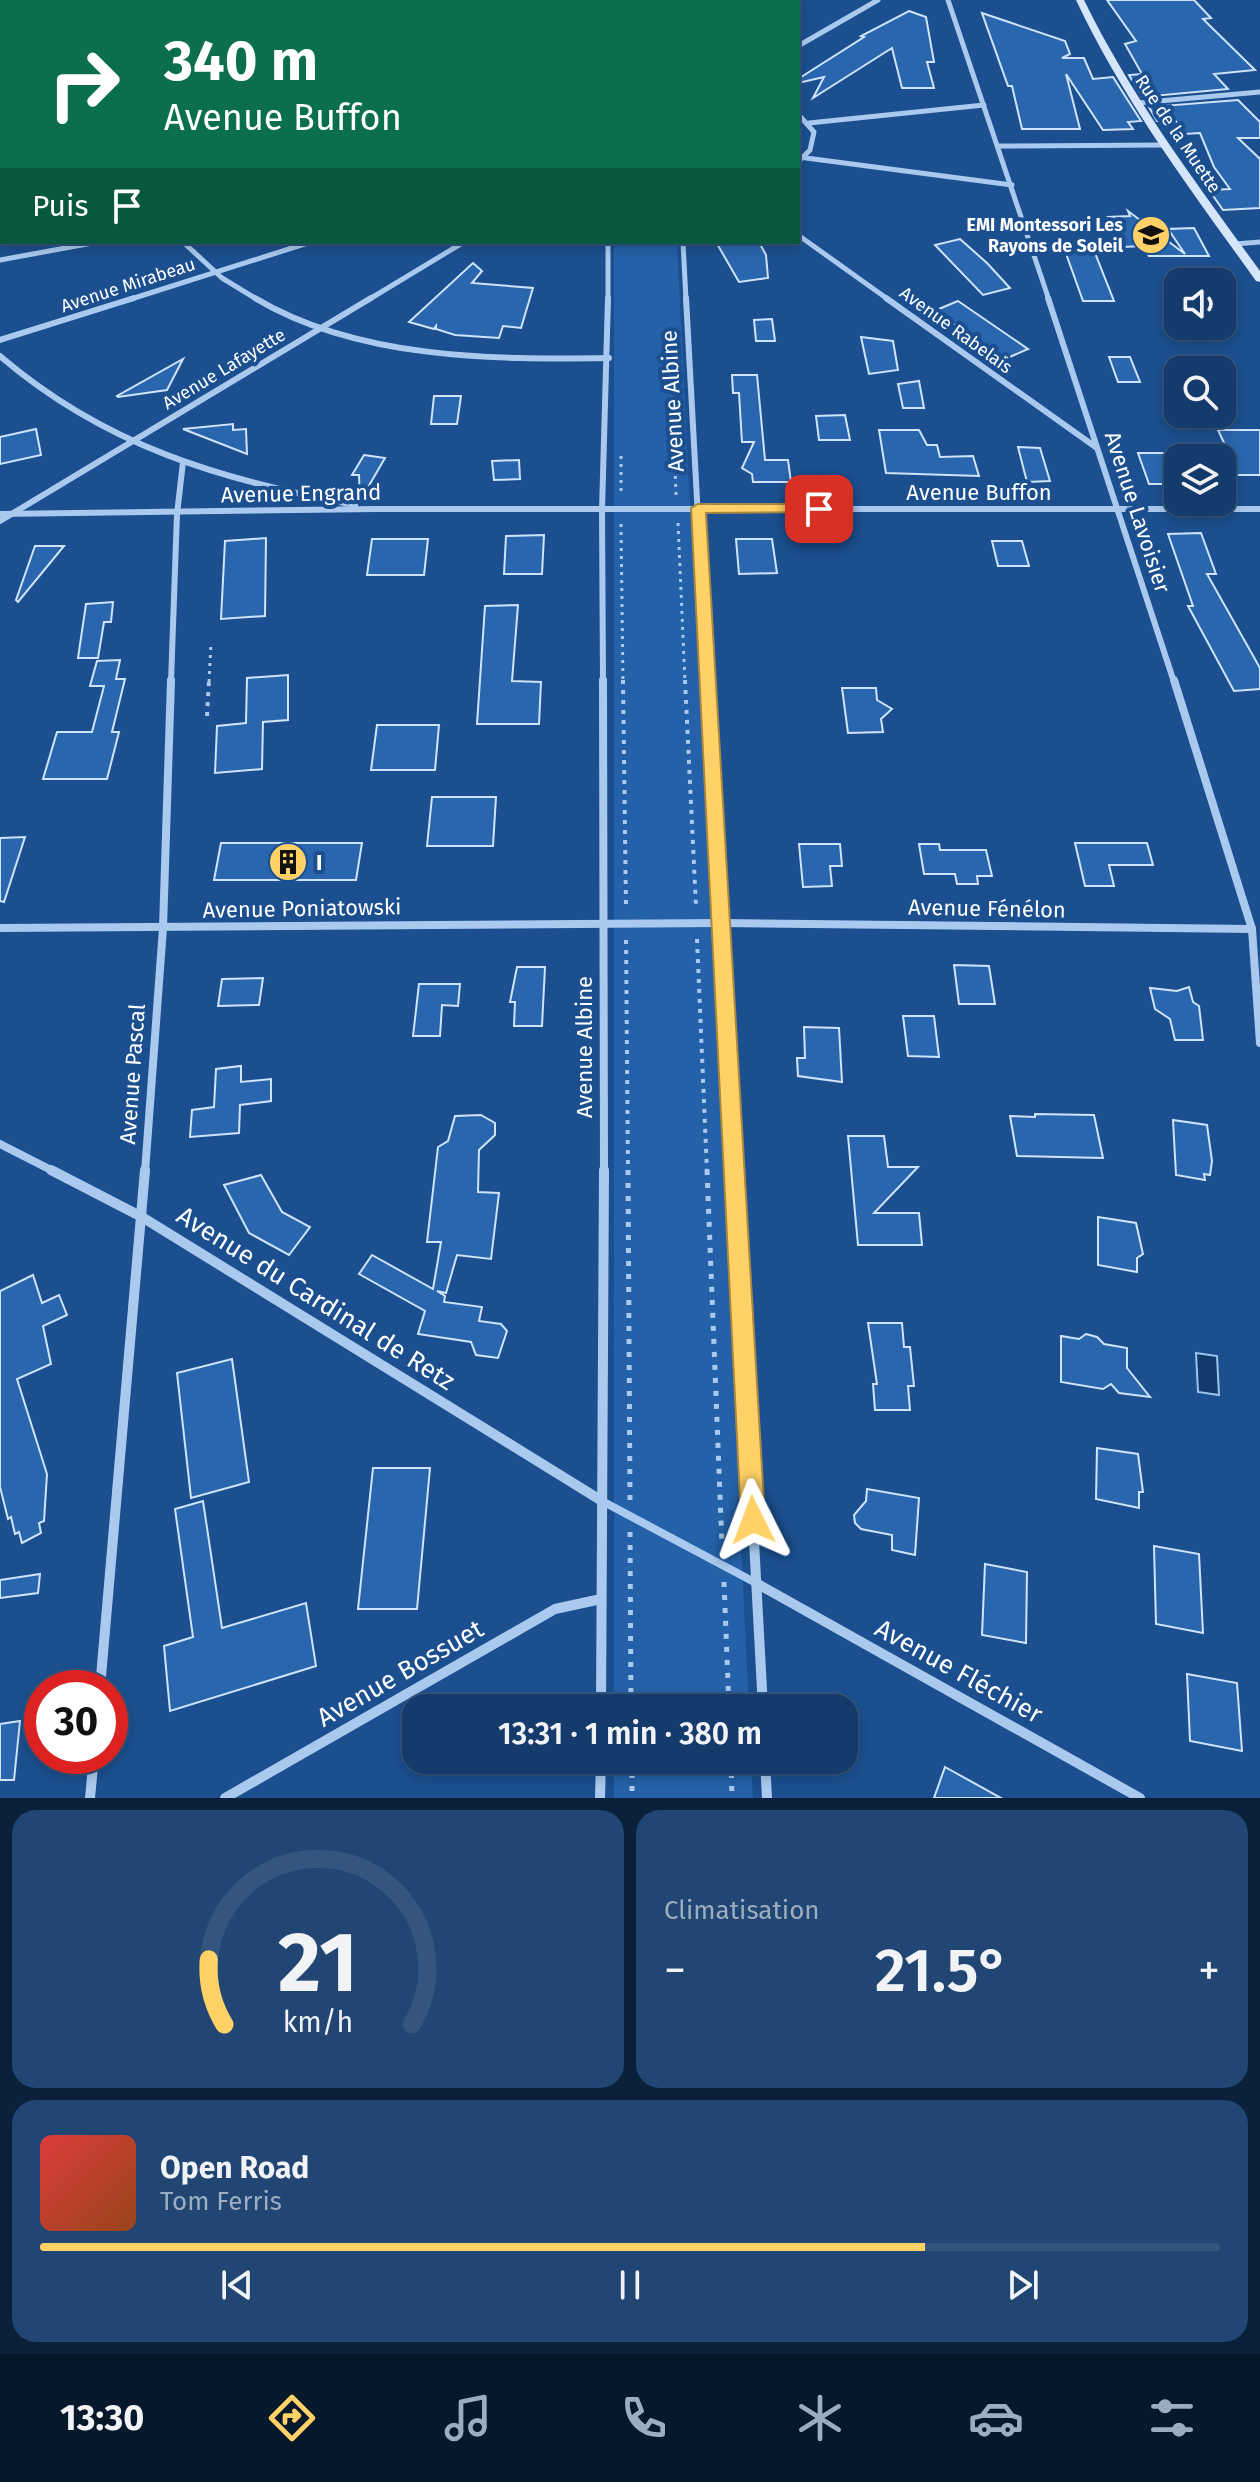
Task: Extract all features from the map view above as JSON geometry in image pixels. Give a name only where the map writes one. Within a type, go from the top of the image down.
[{"type":"street","points":[[800,45],[878,0]]},
{"type":"street","name":"Avenue Lavoisier","points":[[948,0],[1120,510],[1252,929],[1260,1043]]},
{"type":"street","name":"Rue de la Muette","points":[[1080,0],[1104,53],[1164,145],[1260,279]]},
{"type":"street","points":[[1137,103],[1260,92]]},
{"type":"street","points":[[809,123],[984,105]]},
{"type":"street","points":[[800,116],[814,132],[813,146],[806,158],[800,161]]},
{"type":"street","points":[[999,146],[1164,145]]},
{"type":"street","points":[[806,158],[1012,185]]},
{"type":"street","name":"Avenue Rabelais","points":[[800,236],[1098,449]]},
{"type":"street","points":[[1235,244],[1260,242]]},
{"type":"street","points":[[0,260],[87,244]]},
{"type":"street","points":[[185,244],[216,272],[246,293],[322,327],[380,342],[445,353],[520,359],[609,358]]},
{"type":"street","name":"Avenue Mirabeau","points":[[0,340],[305,244]]},
{"type":"street","name":"Avenue Lafayette","points":[[0,521],[461,244]]},
{"type":"street","name":"Avenue Albine","points":[[601,1694],[605,924],[602,510],[609,358],[608,244]]},
{"type":"street","name":"Avenue Albine","points":[[683,244],[762,1694]]},
{"type":"street","points":[[0,356],[50,395],[132,440],[183,462],[304,496],[376,509]]},
{"type":"street","name":"Avenue Pascal","points":[[102,1670],[142,1217],[163,928],[177,514],[183,462]]},
{"type":"street","name":"Avenue Buffon","points":[[677,509],[1260,509]]},
{"type":"street","name":"Avenue Engrand","points":[[0,514],[677,509]]},
{"type":"street","name":"Avenue Fénélon","points":[[696,923],[1252,929]]},
{"type":"street","name":"Avenue Poniatowski","points":[[0,928],[696,923]]},
{"type":"street","name":"Avenue du Cardinal de Retz","points":[[0,1144],[142,1217],[602,1501]]},
{"type":"street","name":"Avenue Fléchier","points":[[756,1583],[1140,1798]]},
{"type":"street","name":"Avenue Bossuet","points":[[225,1798],[555,1609],[601,1599]]},
{"type":"street","points":[[90,1798],[92,1774]]},
{"type":"street","points":[[600,1798],[601,1774]]},
{"type":"street","points":[[766,1774],[767,1798]]},
{"type":"lane","points":[[602,1501],[756,1583]]},
{"type":"path","points":[[671,336],[728,1694]]},
{"type":"path","points":[[621,447],[631,1694]]},
{"type":"path","points":[[207,716],[211,643]]},
{"type":"path","points":[[632,1774],[632,1798]]},
{"type":"path","points":[[731,1774],[732,1798]]},
{"type":"shaded area","points":[[614,244],[677,244],[748,1694],[614,1694]]},
{"type":"shaded area","points":[[1196,1353],[1217,1356],[1219,1395],[1198,1392]]},
{"type":"shaded area","points":[[614,1774],[752,1774],[753,1798],[614,1798]]},
{"type":"building","points":[[1107,0],[1194,0],[1211,18],[1203,19],[1255,70],[1214,74],[1228,89],[1142,97],[1129,75],[1142,74],[1125,44],[1136,41]]},
{"type":"building","points":[[909,11],[926,17],[934,62],[927,62],[934,88],[902,88],[892,48],[813,98],[824,77],[800,83],[800,78],[864,37],[861,36]]},
{"type":"building","points":[[982,13],[1065,41],[1070,54],[1062,58],[1084,58],[1093,79],[1113,77],[1141,121],[1128,122],[1133,129],[1103,130],[1066,74],[1080,129],[1022,129],[1012,86],[1008,86]]},
{"type":"building","points":[[1238,100],[1260,122],[1260,138],[1238,138],[1260,159],[1260,208],[1223,210],[1209,190],[1230,189],[1214,167],[1200,133],[1184,134],[1175,120],[1157,121],[1149,107]]},
{"type":"building","name":"EMI Montessori Les Rayons de Soleil","points":[[1128,211],[1185,254],[1168,229],[1194,228],[1209,256],[1149,256],[1144,246],[1122,247],[1108,217],[1130,216]]},
{"type":"building","points":[[960,239],[1010,288],[983,295],[935,245]]},
{"type":"building","points":[[717,244],[760,244],[766,255],[768,278],[739,282]]},
{"type":"building","points":[[1064,248],[1093,248],[1114,301],[1083,301]]},
{"type":"building","points":[[473,263],[482,271],[472,283],[533,288],[521,328],[503,326],[499,338],[455,335],[436,329],[436,326],[434,329],[409,322]]},
{"type":"building","points":[[958,301],[1028,349],[1005,359],[934,311]]},
{"type":"building","points":[[772,319],[775,341],[756,341],[754,320]]},
{"type":"building","points":[[861,337],[893,341],[898,370],[869,374]]},
{"type":"building","points":[[1109,357],[1130,357],[1140,382],[1118,382]]},
{"type":"building","points":[[183,359],[167,390],[117,396]]},
{"type":"building","points":[[732,375],[757,375],[765,460],[788,460],[791,482],[753,482],[752,474],[742,468],[754,442],[742,442],[739,393],[733,393]]},
{"type":"building","points":[[919,381],[924,408],[903,408],[898,384]]},
{"type":"building","points":[[434,396],[461,396],[457,424],[431,424]]},
{"type":"building","points":[[845,415],[850,440],[819,440],[816,416]]},
{"type":"building","points":[[233,424],[233,430],[246,429],[247,454],[183,429]]},
{"type":"building","points":[[36,429],[41,455],[0,464],[0,437]]},
{"type":"building","points":[[879,430],[919,430],[927,445],[937,445],[940,457],[973,456],[979,476],[886,473]]},
{"type":"building","points":[[1218,430],[1260,430],[1260,475],[1236,475],[1236,444],[1225,444]]},
{"type":"building","points":[[1018,447],[1040,448],[1050,481],[1027,482]]},
{"type":"building","points":[[1138,453],[1164,453],[1164,484],[1149,484]]},
{"type":"building","points":[[364,455],[385,458],[360,501],[359,475],[352,475]]},
{"type":"building","points":[[519,460],[520,479],[494,480],[492,461]]},
{"type":"building","points":[[1201,533],[1216,574],[1207,574],[1260,668],[1260,689],[1234,691],[1188,606],[1193,606],[1168,534]]},
{"type":"building","points":[[544,535],[542,574],[504,574],[506,536]]},
{"type":"building","points":[[266,538],[265,616],[221,619],[225,541]]},
{"type":"building","points":[[372,539],[428,539],[424,575],[367,575]]},
{"type":"building","points":[[736,539],[772,539],[777,573],[739,574]]},
{"type":"building","points":[[992,541],[1022,541],[1029,566],[998,566]]},
{"type":"building","points":[[35,546],[64,546],[18,602],[16,600]]},
{"type":"building","points":[[113,602],[111,622],[104,622],[98,658],[78,658],[86,604]]},
{"type":"building","points":[[518,605],[512,681],[541,682],[539,724],[477,724],[485,606]]},
{"type":"building","points":[[120,660],[116,679],[125,679],[112,732],[119,732],[107,779],[43,779],[57,732],[92,732],[104,686],[90,686],[97,661]]},
{"type":"building","points":[[288,675],[288,720],[263,722],[262,769],[215,773],[217,726],[246,723],[247,678]]},
{"type":"building","points":[[842,688],[876,688],[877,700],[892,709],[881,719],[883,732],[848,733]]},
{"type":"building","points":[[377,725],[439,725],[435,770],[371,770]]},
{"type":"building","points":[[432,797],[496,797],[493,846],[427,846]]},
{"type":"building","points":[[25,837],[4,902],[0,901],[0,838]]},
{"type":"building","name":"I","points":[[221,843],[362,843],[356,880],[214,880]]},
{"type":"building","points":[[1075,843],[1147,843],[1153,865],[1109,865],[1114,886],[1085,886]]},
{"type":"building","points":[[799,844],[840,844],[842,866],[830,866],[832,886],[803,887]]},
{"type":"building","points":[[919,844],[939,844],[940,850],[986,850],[992,876],[977,876],[978,884],[957,884],[955,874],[924,874]]},
{"type":"building","points":[[954,965],[989,966],[995,1004],[959,1004]]},
{"type":"building","points":[[517,967],[545,967],[542,1026],[514,1026],[515,1002],[510,1002]]},
{"type":"building","points":[[263,978],[259,1005],[218,1006],[222,979]]},
{"type":"building","points":[[419,984],[460,984],[458,1006],[442,1005],[440,1036],[413,1036]]},
{"type":"building","points":[[1189,987],[1193,1002],[1199,1006],[1203,1040],[1175,1040],[1170,1019],[1155,1009],[1150,988],[1177,991]]},
{"type":"building","points":[[903,1016],[934,1016],[939,1057],[908,1056]]},
{"type":"building","points":[[804,1027],[839,1028],[842,1082],[798,1076],[797,1058],[805,1058]]},
{"type":"building","points":[[241,1066],[241,1082],[271,1079],[271,1101],[240,1105],[239,1133],[190,1137],[192,1110],[214,1107],[216,1069]]},
{"type":"building","points":[[1035,1114],[1094,1115],[1103,1158],[1017,1156],[1010,1116],[1035,1117]]},
{"type":"building","points":[[481,1115],[495,1123],[495,1135],[479,1150],[478,1192],[499,1193],[491,1259],[457,1255],[446,1293],[437,1291],[445,1296],[444,1302],[482,1307],[479,1321],[501,1324],[507,1331],[498,1358],[476,1355],[471,1342],[418,1334],[425,1311],[359,1274],[372,1255],[433,1289],[441,1242],[427,1242],[438,1147],[448,1141],[455,1116]]},
{"type":"building","points":[[1173,1120],[1207,1125],[1212,1161],[1210,1175],[1204,1174],[1205,1180],[1176,1175]]},
{"type":"building","points":[[848,1136],[884,1136],[888,1167],[918,1167],[874,1213],[919,1213],[922,1245],[858,1245]]},
{"type":"building","points":[[261,1175],[282,1212],[310,1227],[289,1255],[249,1233],[224,1185]]},
{"type":"building","points":[[1098,1217],[1136,1223],[1143,1254],[1137,1258],[1137,1272],[1098,1265]]},
{"type":"building","points":[[33,1275],[42,1303],[59,1295],[67,1315],[43,1326],[51,1364],[17,1379],[47,1474],[44,1521],[39,1523],[41,1533],[22,1543],[19,1532],[15,1534],[11,1517],[8,1519],[0,1487],[0,1291]]},
{"type":"building","points":[[868,1323],[902,1323],[904,1347],[910,1347],[914,1386],[908,1386],[910,1410],[875,1410],[873,1384],[877,1384]]},
{"type":"building","points":[[1086,1334],[1097,1337],[1104,1344],[1127,1348],[1127,1368],[1150,1397],[1119,1393],[1111,1384],[1103,1389],[1061,1382],[1061,1336],[1079,1339]]},
{"type":"building","points":[[232,1359],[249,1482],[191,1498],[177,1373]]},
{"type":"building","points":[[1097,1448],[1138,1454],[1143,1492],[1139,1492],[1139,1508],[1096,1499]]},
{"type":"building","points":[[373,1468],[430,1468],[417,1609],[358,1609]]},
{"type":"building","points":[[867,1489],[919,1498],[915,1555],[892,1550],[892,1535],[861,1529],[855,1523],[854,1515],[866,1501]]},
{"type":"building","points":[[203,1501],[222,1628],[306,1603],[316,1666],[170,1711],[164,1646],[193,1637],[175,1509]]},
{"type":"building","points":[[1154,1546],[1199,1554],[1203,1633],[1156,1624]]},
{"type":"building","points":[[985,1564],[1027,1572],[1026,1643],[982,1635]]},
{"type":"building","points":[[40,1574],[38,1593],[0,1598],[0,1580]]},
{"type":"building","points":[[1187,1674],[1237,1683],[1242,1751],[1190,1741]]},
{"type":"building","points":[[20,1721],[14,1780],[0,1780],[0,1724]]},
{"type":"building","points":[[945,1767],[1001,1798],[934,1798]]},
{"type":"place","name":"EMI Montessori Les Rayons de Soleil","points":[[1151,235]]},
{"type":"place","name":"I","points":[[288,862]]},
{"type":"route","points":[[753,1520],[698,508],[819,509]]}]
